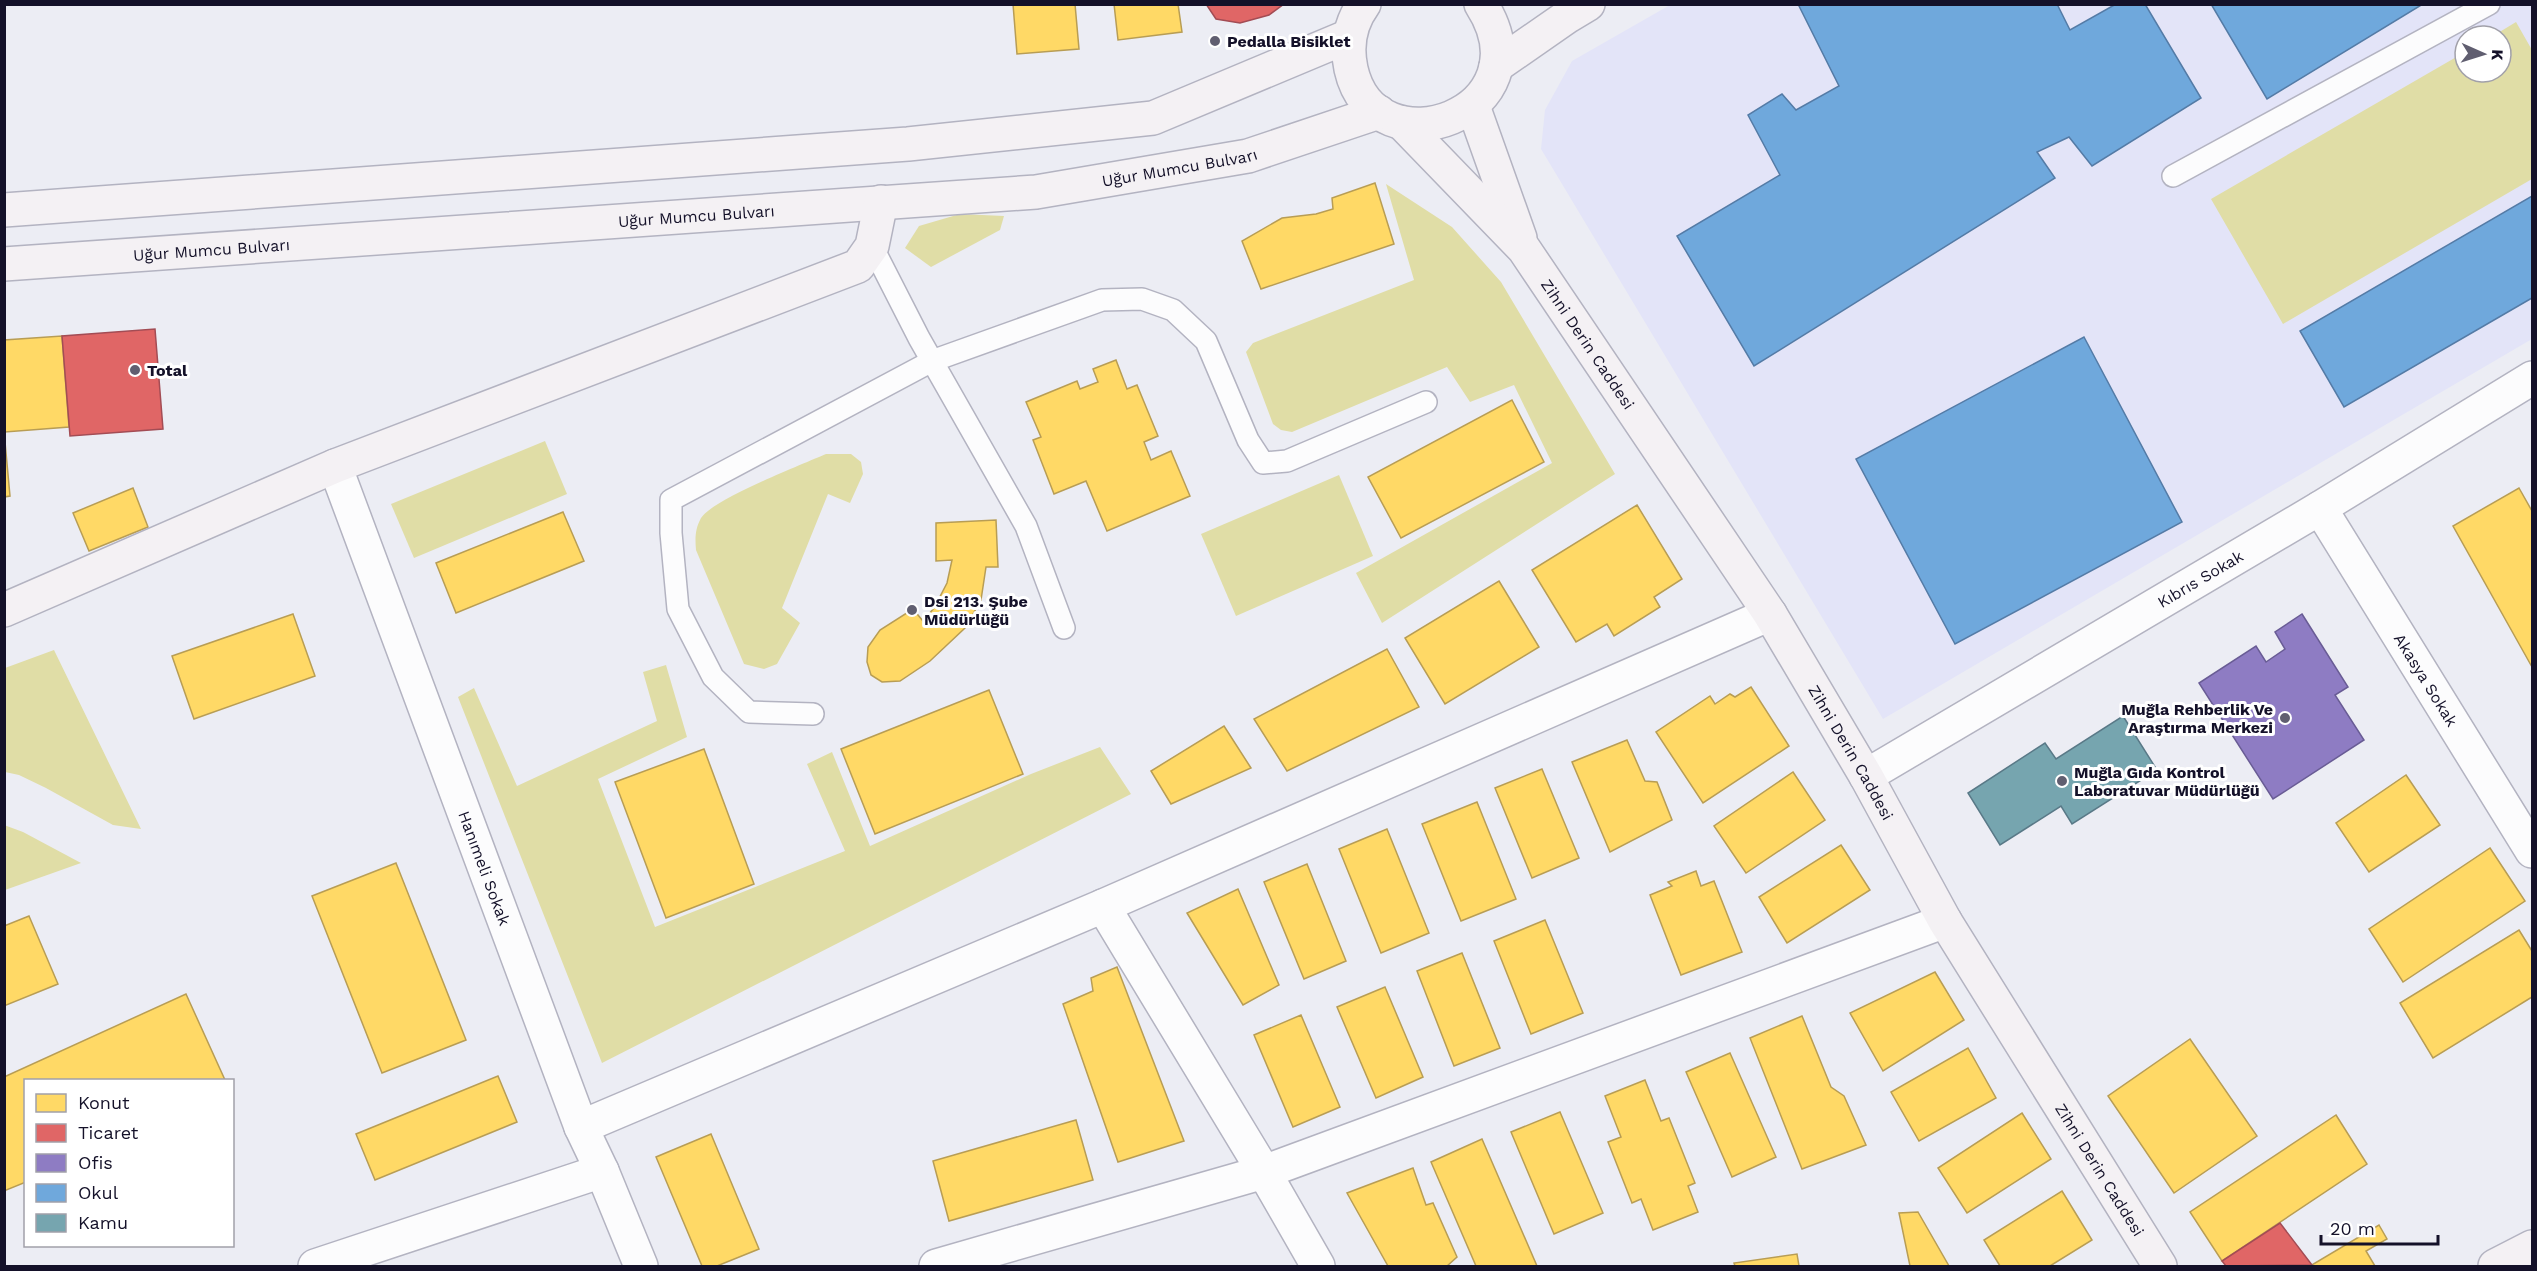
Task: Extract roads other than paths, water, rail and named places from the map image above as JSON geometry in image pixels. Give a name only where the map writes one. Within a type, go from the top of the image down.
[{"type":"main road","points":[[1364,4],[1356,15],[1349,36],[1348,58],[1353,79],[1364,97],[1390,118],[1524,249]]},
{"type":"main road","points":[[1390,118],[1427,126],[1451,120],[1473,106],[1488,88],[1496,66],[1497,43],[1490,19],[1481,4]]},
{"type":"main road","points":[[1496,66],[1588,4]]},
{"type":"main road","points":[[4,210],[908,144],[1153,117],[1349,36]]},
{"type":"main road","points":[[1473,106],[1524,249]]},
{"type":"main road","name":"Uğur Mumcu Bulvarı","points":[[4,264],[1036,192],[1248,156],[1390,118]]},
{"type":"main road","points":[[4,610],[335,466],[858,266],[872,246],[881,202]]},
{"type":"main road","name":"Zihni Derin Caddesi","points":[[1524,249],[1770,614],[1866,776],[1945,921],[2160,1266]]},
{"type":"main road","points":[[2494,1266],[2532,1246]]},
{"type":"street","name":"Kıbrıs Sokak","points":[[1866,776],[2320,508],[2532,378]]},
{"type":"street","name":"Hanımeli Sokak","points":[[335,466],[580,1127],[602,1172],[641,1266]]},
{"type":"street","name":"Akasya Sokak","points":[[2320,508],[2532,851]]},
{"type":"street","points":[[580,1127],[1103,906],[1770,614]]},
{"type":"street","points":[[1103,906],[1264,1172],[1318,1266]]},
{"type":"street","points":[[936,1266],[1264,1172],[1945,921]]},
{"type":"street","points":[[315,1266],[602,1172]]},
{"type":"lane","points":[[2173,176],[2489,4]]},
{"type":"lane","points":[[872,246],[932,362],[1026,526],[1064,628]]},
{"type":"lane","points":[[813,714],[749,712],[712,677],[678,609],[670,500],[932,362],[1102,300],[1142,299],[1173,310],[1206,340],[1248,440],[1263,463],[1287,461],[1426,402]]},
{"type":"place","name":"Pedalla Bisiklet","points":[[1215,41]]},
{"type":"place","name":"Total","points":[[135,370]]},
{"type":"place","name":"Dsi 213. Şube Müdürlüğü","points":[[912,610]]},
{"type":"place","name":"Muğla Rehberlik Ve Araştırma Merkezi","points":[[2285,718]]},
{"type":"place","name":"Muğla Gıda Kontrol Laboratuvar Müdürlüğü","points":[[2062,781]]}]
